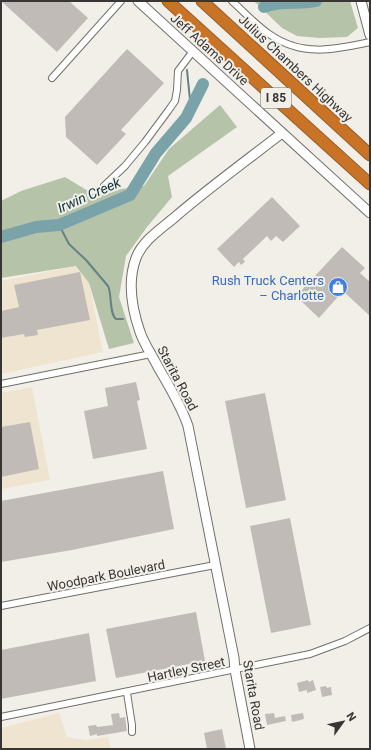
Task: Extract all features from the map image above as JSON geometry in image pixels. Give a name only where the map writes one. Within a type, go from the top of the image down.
[{"type":"highway","name":"I 85","points":[[168,1],[370,184]]},
{"type":"highway","name":"Julius Chambers Highway","points":[[202,1],[370,155]]},
{"type":"street","points":[[52,78],[120,1]]},
{"type":"street","name":"Jeff Adams Drive","points":[[138,1],[370,213]]},
{"type":"street","points":[[232,1],[268,33],[282,42],[297,47],[320,50],[370,42]]},
{"type":"street","points":[[361,1],[370,35]]},
{"type":"street","points":[[104,186],[125,166],[171,106],[177,90],[178,70],[193,51]]},
{"type":"street","name":"Starita Road","points":[[250,749],[234,658],[188,426],[180,407],[141,334],[136,321],[131,294],[133,268],[138,253],[152,236],[199,196],[282,133]]},
{"type":"street","points":[[1,384],[151,354]]},
{"type":"street","name":"Woodpark Boulevard","points":[[1,606],[215,565]]},
{"type":"street","name":"Hartley Street","points":[[1,717],[127,693],[319,652],[370,628]]},
{"type":"street","points":[[127,693],[132,732]]},
{"type":"shaded area","points":[[85,264],[103,352],[1,374],[1,281]]},
{"type":"shaded area","points":[[32,387],[50,480],[1,489],[1,393]]},
{"type":"shaded area","points":[[59,713],[67,737],[86,740],[108,737],[111,749],[1,749],[1,728]]},
{"type":"green space","points":[[252,1],[350,1],[358,28],[347,37],[319,38],[297,36],[282,28]]},
{"type":"green space","points":[[220,105],[237,127],[168,176],[172,197],[147,227],[126,256],[119,297],[134,343],[109,349],[89,283],[76,266],[1,278],[1,201],[21,191],[65,177],[98,197],[121,189],[144,186],[169,149]]},
{"type":"building","points":[[1,1],[69,1],[88,18],[57,52]]},
{"type":"building","points":[[127,49],[164,83],[121,130],[126,134],[97,165],[66,137],[65,117]]},
{"type":"building","points":[[272,197],[300,226],[283,242],[276,236],[271,241],[267,236],[243,259],[245,262],[241,265],[239,262],[234,267],[217,249]]},
{"type":"building","name":"Rush Truck Centers – Charlotte","points":[[342,247],[365,268],[360,273],[370,282],[370,316],[343,291],[319,318],[301,301],[305,297],[300,292]]},
{"type":"building","points":[[80,272],[90,320],[37,330],[38,335],[25,337],[24,334],[1,338],[1,311],[19,307],[14,285]]},
{"type":"building","points":[[136,382],[140,400],[137,401],[147,449],[93,459],[84,411],[108,406],[105,388]]},
{"type":"building","points":[[265,393],[286,500],[246,508],[225,401]]},
{"type":"building","points":[[30,422],[39,469],[1,477],[1,427]]},
{"type":"building","points":[[163,471],[174,529],[72,550],[1,562],[1,501]]},
{"type":"building","points":[[290,518],[311,625],[271,633],[250,526]]},
{"type":"building","points":[[196,612],[205,661],[116,678],[106,629]]},
{"type":"building","points":[[89,633],[96,681],[1,699],[1,650]]},
{"type":"building","points":[[308,680],[309,682],[313,680],[316,690],[307,693],[307,690],[299,692],[297,683]]},
{"type":"building","points":[[326,686],[327,688],[331,687],[332,695],[322,697],[320,687]]},
{"type":"building","points":[[119,713],[120,718],[125,717],[127,731],[90,736],[88,726],[96,725],[97,727],[113,725],[111,714]]},
{"type":"building","points":[[274,713],[275,718],[285,716],[286,721],[267,725],[265,714]]},
{"type":"building","points":[[303,713],[304,719],[292,722],[291,715]]},
{"type":"building","points":[[222,729],[226,749],[207,749],[204,733]]},
{"type":"waterway","name":"Irwin Creek","points":[[264,7],[283,3],[303,3],[316,1]]},
{"type":"waterway","points":[[187,70],[191,110]]},
{"type":"waterway","name":"Irwin Creek","points":[[1,237],[36,227],[59,225],[130,195],[156,153],[186,118],[203,84]]},
{"type":"waterway","points":[[59,225],[69,244],[86,260],[108,286],[112,313],[116,319],[123,319]]},
{"type":"place","name":"Rush Truck Centers – Charlotte","points":[[338,287]]}]
